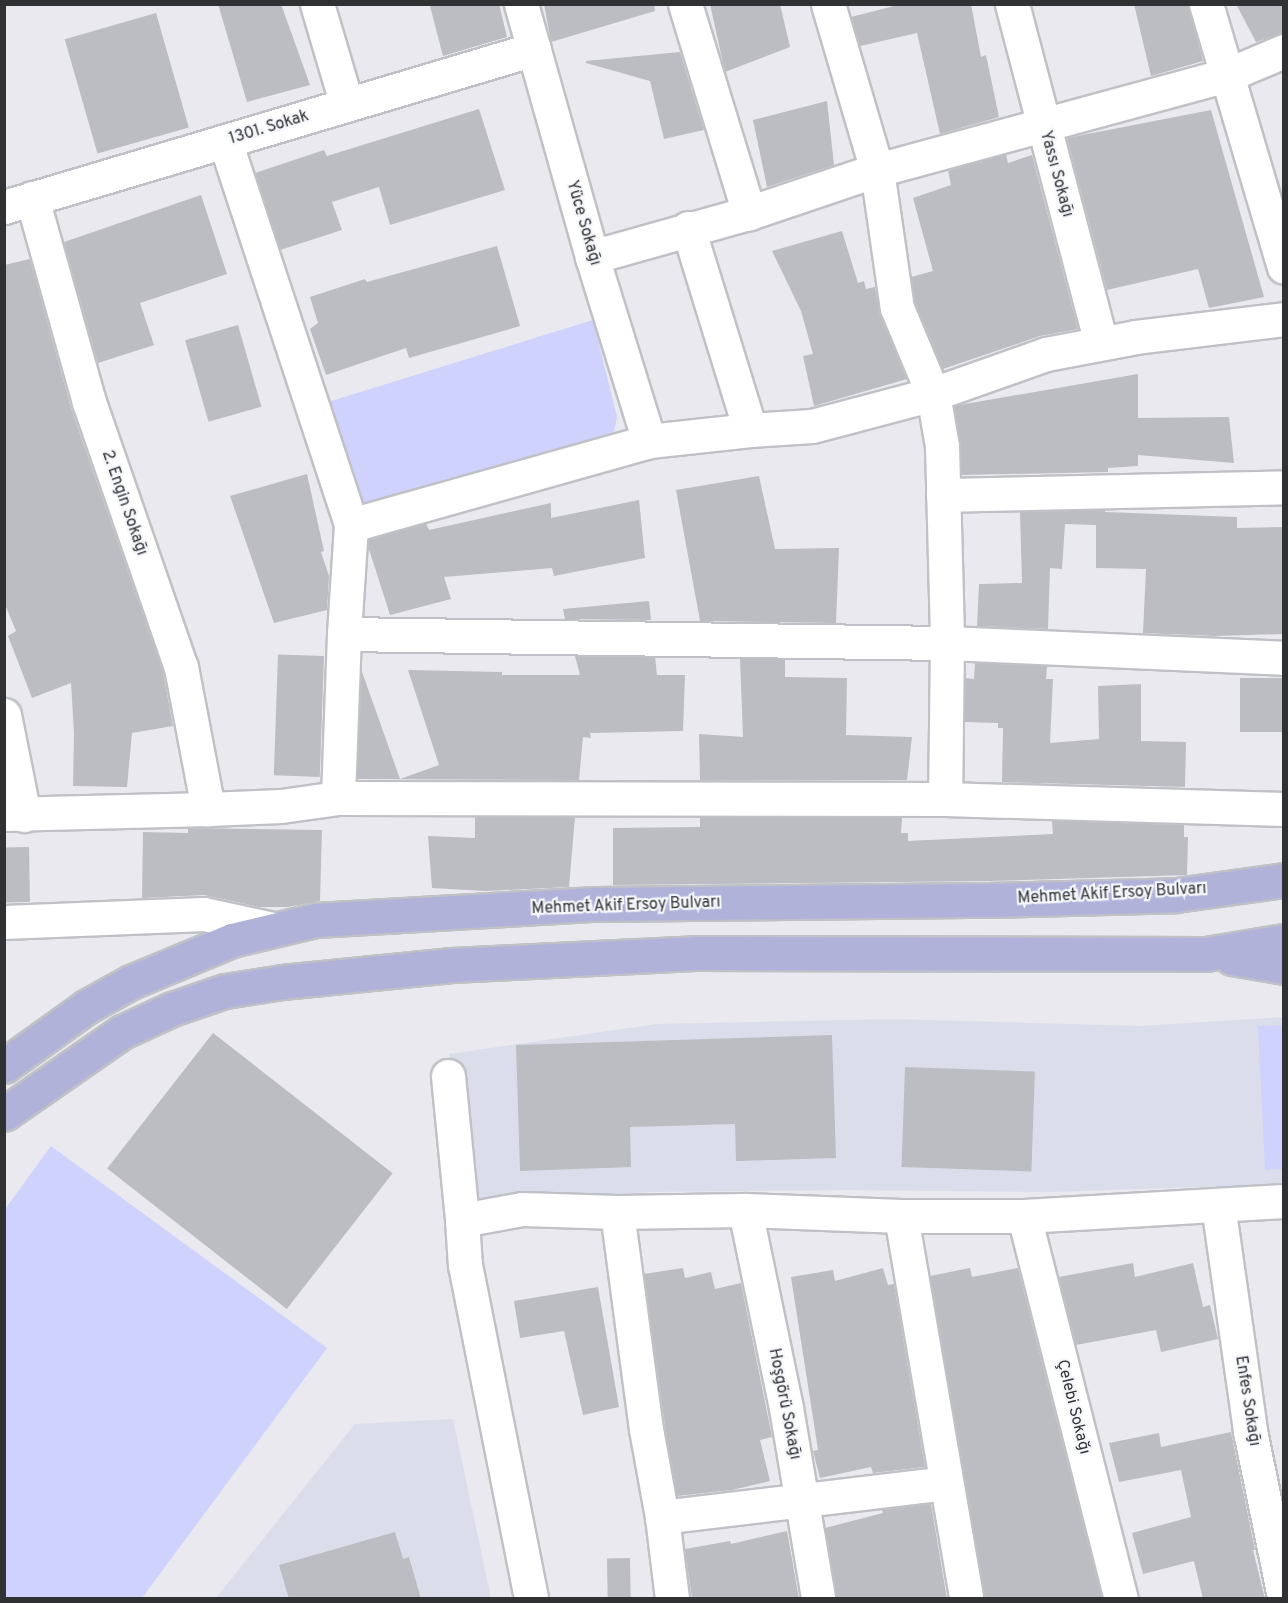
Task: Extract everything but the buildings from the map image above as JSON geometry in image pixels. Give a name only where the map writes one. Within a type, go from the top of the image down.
[{"type":"main road","name":"Mehmet Akif Ersoy Bulvarı","points":[[4,1065],[86,1007],[132,982],[232,940],[316,920],[596,904],[990,900],[1176,895],[1284,880]]},
{"type":"main road","points":[[1206,954],[1284,941]]},
{"type":"main road","points":[[4,1114],[122,1032],[172,1009],[225,991],[282,982],[452,965],[695,953],[1206,954],[1284,967]]},
{"type":"street","points":[[317,4],[347,105]]},
{"type":"street","name":"Yüce Sokağı","points":[[520,4],[592,257],[649,441]]},
{"type":"street","points":[[685,4],[749,213]]},
{"type":"street","points":[[828,4],[877,170],[897,308],[933,394],[942,446],[946,643],[945,799]]},
{"type":"street","name":"Yassı Sokağı","points":[[1012,4],[1101,343]]},
{"type":"street","points":[[1206,4],[1284,267]]},
{"type":"street","name":"1301. Sokak","points":[[18,202],[534,49]]},
{"type":"street","points":[[592,257],[688,228],[749,213],[877,170],[1227,75],[1284,51]]},
{"type":"street","points":[[225,141],[351,525],[344,634],[338,798]]},
{"type":"street","name":"2. Engin Sokağı","points":[[18,202],[181,667],[208,809]]},
{"type":"street","points":[[688,228],[750,430]]},
{"type":"street","points":[[351,525],[649,441],[812,426],[933,394],[1046,354],[1101,343],[1284,319]]},
{"type":"street","points":[[943,495],[1284,487]]},
{"type":"street","points":[[344,634],[946,643],[1284,658]]},
{"type":"street","points":[[4,715],[14,815],[281,806],[338,798],[945,799],[1284,809]]},
{"type":"street","points":[[4,922],[204,914],[273,929]]},
{"type":"street","points":[[448,1076],[465,1266],[531,1599]]},
{"type":"street","points":[[462,1220],[522,1209],[617,1212],[745,1210],[902,1216],[1024,1216],[1284,1200]]},
{"type":"street","name":"Enfes Sokağı","points":[[1218,1205],[1250,1431],[1284,1596]]},
{"type":"street","name":"Hoşgörü Sokağı","points":[[745,1210],[786,1408],[818,1599]]},
{"type":"street","points":[[617,1212],[646,1429],[662,1517],[672,1599]]},
{"type":"street","points":[[902,1216],[966,1599]]},
{"type":"street","name":"Çelebi Sokağı","points":[[1024,1216],[1121,1599]]},
{"type":"street","points":[[662,1517],[946,1483]]},
{"type":"shaded area","points":[[593,320],[617,417],[613,436],[361,505],[328,402]]},
{"type":"shaded area","points":[[1283,1017],[1283,1184],[1053,1192],[848,1190],[650,1192],[472,1201],[449,1054],[657,1024],[892,1019],[1141,1026]]},
{"type":"shaded area","points":[[1283,1025],[1283,1169],[1265,1170],[1258,1026]]},
{"type":"shaded area","points":[[51,1146],[327,1348],[142,1598],[5,1598],[5,1209]]},
{"type":"shaded area","points":[[453,1419],[491,1598],[216,1598],[355,1424]]}]
